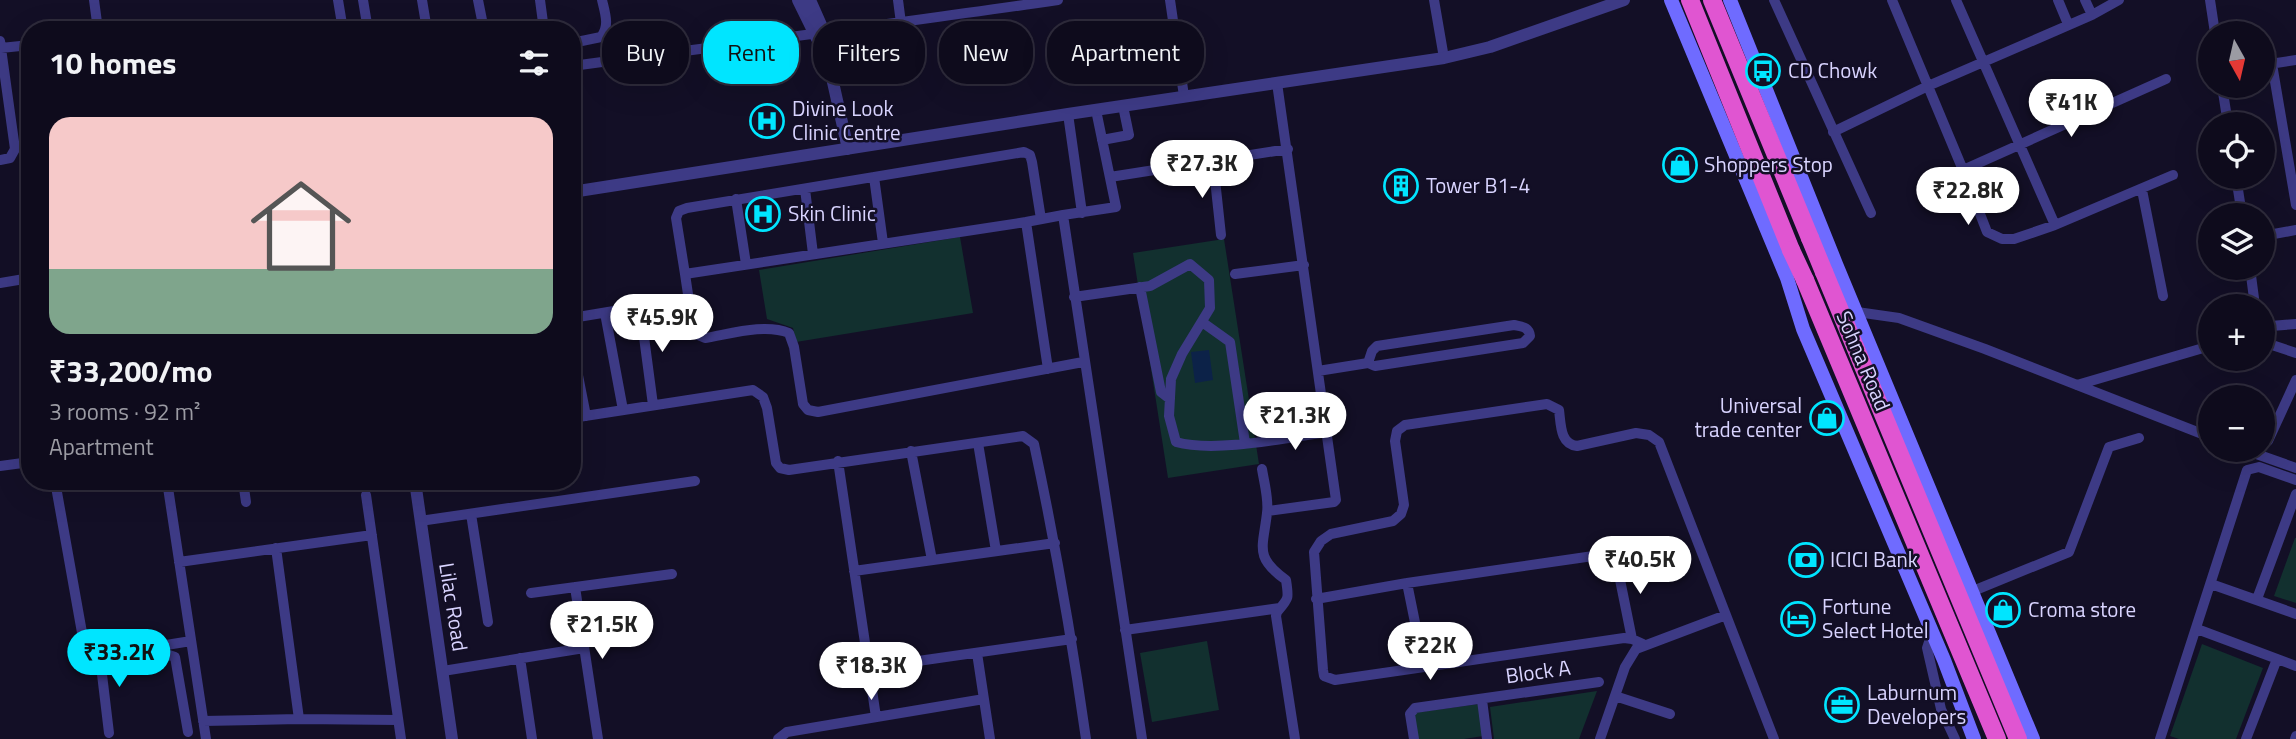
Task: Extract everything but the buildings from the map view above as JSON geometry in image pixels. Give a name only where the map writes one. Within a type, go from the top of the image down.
[{"type":"highway","name":"Sohna Road","points":[[1690,0],[1785,255],[1997,739]]},
{"type":"highway","name":"Sohna Road","points":[[1712,0],[1818,238],[2018,739]]},
{"type":"main road","points":[[1671,0],[1785,255],[1818,238],[1730,0]]},
{"type":"main road","points":[[1974,739],[1803,329],[1796,279],[1829,266],[1857,312],[2033,739]]},
{"type":"street","points":[[94,0],[97,21]]},
{"type":"street","points":[[338,0],[342,21]]},
{"type":"street","points":[[363,0],[366,21]]},
{"type":"street","points":[[422,0],[426,21]]},
{"type":"street","points":[[478,0],[482,21]]},
{"type":"street","points":[[540,0],[543,21]]},
{"type":"street","points":[[581,41],[604,34],[607,23],[602,0]]},
{"type":"street","points":[[798,0],[813,23]]},
{"type":"street","points":[[810,0],[816,21]]},
{"type":"street","points":[[898,0],[901,21]]},
{"type":"street","points":[[911,21],[989,5],[1058,0]]},
{"type":"street","points":[[1170,0],[1185,96]]},
{"type":"street","points":[[1434,0],[1444,58]]},
{"type":"street","points":[[581,191],[1444,58],[1490,47],[1624,0]]},
{"type":"street","points":[[1774,0],[1871,213]]},
{"type":"street","points":[[1892,0],[1987,232],[2002,239],[2014,239],[2142,190],[2173,175]]},
{"type":"street","points":[[1956,0],[2055,225]]},
{"type":"street","points":[[2058,0],[2068,24]]},
{"type":"street","points":[[2085,0],[2092,15]]},
{"type":"street","points":[[1833,132],[1983,61],[2092,15],[2119,0]]},
{"type":"street","points":[[2210,0],[2213,21]]},
{"type":"street","points":[[581,65],[813,34]]},
{"type":"street","points":[[0,160],[10,159],[15,149],[1,45],[21,45]]},
{"type":"street","points":[[2275,63],[2296,60]]},
{"type":"street","points":[[1963,170],[2166,79]]},
{"type":"street","points":[[1268,510],[1336,501],[1278,83]]},
{"type":"street","points":[[833,84],[848,149]]},
{"type":"street","points":[[2274,98],[2296,205]]},
{"type":"street","points":[[1102,140],[1129,135],[1124,106]]},
{"type":"street","points":[[685,274],[1116,207],[1096,110]]},
{"type":"street","points":[[1069,114],[1082,213]]},
{"type":"street","points":[[1110,177],[1288,149]]},
{"type":"street","points":[[1041,219],[1032,162],[1030,155],[1024,152],[687,208],[679,211],[676,218],[693,328],[698,335],[705,338],[766,329],[780,329],[789,333],[794,347],[803,404],[808,410],[818,412],[1083,362]]},
{"type":"street","points":[[1213,161],[1222,235]]},
{"type":"street","points":[[874,177],[883,243]]},
{"type":"street","points":[[805,189],[813,254]]},
{"type":"street","points":[[2142,190],[2163,296]]},
{"type":"street","points":[[736,199],[746,264]]},
{"type":"street","points":[[1063,215],[1083,362],[1142,739]]},
{"type":"street","points":[[1026,222],[1048,369]]},
{"type":"street","points":[[2275,234],[2296,230]]},
{"type":"street","points":[[1074,297],[1150,286],[1190,264],[1209,281],[1210,308],[1182,354],[1171,380],[1169,416],[1176,442],[1192,447],[1327,432]]},
{"type":"street","points":[[1235,274],[1304,265]]},
{"type":"street","points":[[0,283],[21,280]]},
{"type":"street","points":[[1140,287],[1161,392],[1170,399]]},
{"type":"street","points":[[581,317],[662,303]]},
{"type":"street","points":[[640,307],[653,405]]},
{"type":"street","points":[[1857,312],[1899,318],[2198,432]]},
{"type":"street","points":[[605,313],[623,410]]},
{"type":"street","points":[[1202,322],[1230,342],[1245,443]]},
{"type":"street","points":[[2275,326],[2296,324]]},
{"type":"street","points":[[1318,370],[1368,363],[1375,366],[1523,343],[1530,336],[1530,331],[1514,325],[1377,346],[1371,351],[1368,363]]},
{"type":"street","points":[[2275,346],[2296,353]]},
{"type":"street","points":[[2077,385],[2198,350]]},
{"type":"street","points":[[2275,426],[2296,380]]},
{"type":"street","points":[[581,417],[753,390],[762,397],[767,408],[776,463],[780,468],[789,470],[1023,436],[1034,444],[1055,542],[1086,739]]},
{"type":"street","points":[[581,391],[586,416]]},
{"type":"street","points":[[1643,644],[1632,639],[1612,639],[1329,679],[1324,676],[1323,670],[1314,552],[1321,541],[1331,534],[1393,521],[1401,514],[1404,505],[1395,441],[1397,431],[1405,425],[1548,404],[1559,410],[1564,440],[1570,445],[1577,446],[1636,433],[1649,435],[1659,442],[1774,739]]},
{"type":"street","points":[[1973,591],[2069,552],[2109,447],[2139,438]]},
{"type":"street","points":[[978,443],[996,551]]},
{"type":"street","points":[[911,451],[932,560]]},
{"type":"street","points":[[838,461],[876,717]]},
{"type":"street","points":[[2275,461],[2296,468]]},
{"type":"street","points":[[0,466],[21,463]]},
{"type":"street","points":[[2160,739],[2247,470],[2259,467],[2296,480]]},
{"type":"street","points":[[1125,630],[1280,608],[1287,604],[1286,580],[1268,566],[1264,556],[1263,528],[1268,510],[1262,469]]},
{"type":"street","points":[[420,521],[695,481]]},
{"type":"street","points":[[57,490],[85,652],[88,657],[98,661],[169,655],[175,657],[188,732]]},
{"type":"street","points":[[168,490],[206,739]]},
{"type":"street","points":[[244,490],[246,502]]},
{"type":"street","name":"Lilac Road","points":[[416,490],[452,739]]},
{"type":"street","points":[[2257,599],[2291,523],[2296,494]]},
{"type":"street","points":[[366,495],[401,739]]},
{"type":"street","points":[[471,514],[488,622]]},
{"type":"street","points":[[179,562],[372,534]]},
{"type":"street","points":[[854,571],[1055,542]]},
{"type":"street","points":[[276,548],[299,719]]},
{"type":"street","points":[[1316,599],[1607,554],[1616,560],[1632,639]]},
{"type":"street","points":[[531,593],[672,574]]},
{"type":"street","points":[[1408,583],[1424,667]]},
{"type":"street","points":[[2211,584],[2296,614]]},
{"type":"street","points":[[575,587],[598,739]]},
{"type":"street","points":[[1280,608],[1276,616],[1295,739]]},
{"type":"street","points":[[1600,739],[1631,653],[1643,644],[1726,615]]},
{"type":"street","points":[[2197,629],[2296,666]]},
{"type":"street","points":[[1932,633],[1927,648],[1941,709],[1955,739]]},
{"type":"street","points":[[869,668],[1072,639]]},
{"type":"street","points":[[98,661],[191,640]]},
{"type":"street","points":[[443,671],[584,648]]},
{"type":"street","points":[[976,653],[990,739]]},
{"type":"street","points":[[520,658],[532,739]]},
{"type":"street","points":[[2246,739],[2277,659]]},
{"type":"street","points":[[98,661],[109,733]]},
{"type":"street","name":"Block A","points":[[1415,739],[1410,714],[1415,708],[1599,682]]},
{"type":"street","points":[[1615,696],[1670,714]]},
{"type":"street","points":[[778,739],[787,732],[984,699]]},
{"type":"street","name":"Block A","points":[[1482,700],[1488,739]]},
{"type":"street","points":[[203,721],[398,720]]},
{"type":"green space","points":[[960,237],[973,313],[796,342],[793,328],[767,319],[759,270]]},
{"type":"green space","points":[[1224,239],[1259,464],[1168,478],[1133,253]]},
{"type":"green space","points":[[2296,538],[2296,603],[2274,596]]},
{"type":"green space","points":[[1207,641],[1219,710],[1152,722],[1140,653]]},
{"type":"green space","points":[[2202,644],[2263,668],[2236,739],[2179,739],[2170,736]]},
{"type":"green space","points":[[1597,691],[1579,739],[1494,739],[1490,707]]},
{"type":"green space","points":[[1479,704],[1483,736],[1464,739],[1417,739],[1413,713]]},
{"type":"water","points":[[1209,350],[1213,380],[1195,383],[1191,352]]},
{"type":"place","name":"CD Chowk","points":[[1763,71]]},
{"type":"place","name":"Divine Look Clinic Centre","points":[[767,121]]},
{"type":"place","name":"Shoppers Stop","points":[[1680,165]]},
{"type":"place","name":"Tower B1-4","points":[[1401,186]]},
{"type":"place","name":"Skin Clinic","points":[[763,214]]},
{"type":"place","name":"Universal trade center","points":[[1827,418]]},
{"type":"place","name":"ICICI Bank","points":[[1806,560]]},
{"type":"place","name":"Croma store","points":[[2003,610]]},
{"type":"place","name":"Fortune Select Hotel","points":[[1798,619]]},
{"type":"place","name":"Laburnum Developers","points":[[1842,705]]}]
